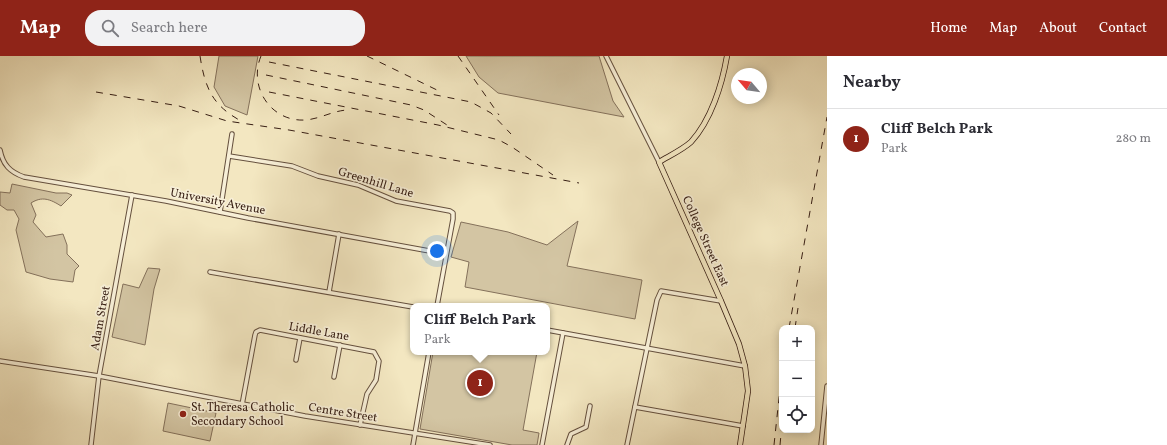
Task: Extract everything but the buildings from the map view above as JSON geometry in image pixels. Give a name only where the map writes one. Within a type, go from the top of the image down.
[{"type":"main road","points":[[659,162],[689,143],[698,132],[716,97],[727,56]]},
{"type":"main road","name":"College Street East","points":[[659,162],[721,300],[739,344],[746,366],[748,391],[740,445]]},
{"type":"street","name":"College Street East","points":[[606,56],[659,162]]},
{"type":"street","points":[[220,212],[232,134]]},
{"type":"street","name":"University Avenue","points":[[0,150],[6,167],[14,174],[24,177],[132,195],[446,254]]},
{"type":"street","name":"Greenhill Lane","points":[[229,156],[292,166],[318,176],[358,185],[396,201],[450,211],[453,213],[453,219],[446,254]]},
{"type":"street","name":"Adam Street","points":[[91,445],[99,376],[132,195]]},
{"type":"street","points":[[329,292],[339,234]]},
{"type":"street","points":[[438,303],[446,254]]},
{"type":"street","points":[[210,272],[410,306]]},
{"type":"street","points":[[627,445],[657,300],[661,291],[721,300]]},
{"type":"street","name":"Liddle Lane","points":[[242,405],[256,332],[260,330],[370,350],[378,358],[376,380],[367,394],[360,425]]},
{"type":"street","points":[[550,331],[746,366]]},
{"type":"street","points":[[542,445],[563,333]]},
{"type":"street","points":[[296,360],[300,338]]},
{"type":"street","points":[[334,377],[340,345]]},
{"type":"street","points":[[413,445],[428,355]]},
{"type":"street","name":"Centre Street","points":[[0,361],[99,376],[242,405],[490,445]]},
{"type":"street","points":[[821,445],[827,386]]},
{"type":"street","points":[[567,445],[571,434],[586,427],[590,406]]},
{"type":"street","points":[[635,407],[743,426]]},
{"type":"street","points":[[822,439],[827,440]]},
{"type":"shaded area","points":[[219,56],[258,56],[247,115],[225,106],[214,87]]},
{"type":"shaded area","points":[[466,56],[599,56],[613,101],[624,117],[498,93],[479,77]]},
{"type":"shaded area","points":[[12,184],[72,195],[61,206],[46,199],[31,203],[36,215],[33,222],[46,237],[63,234],[67,245],[67,254],[79,266],[75,270],[73,282],[50,279],[26,272],[16,230],[19,219],[14,210],[7,210],[0,205],[0,192],[10,193]]},
{"type":"shaded area","points":[[578,221],[567,266],[642,280],[635,319],[465,287],[469,262],[451,257],[461,222],[508,232],[547,245]]},
{"type":"shaded area","points":[[148,268],[160,269],[154,289],[145,345],[112,337],[123,284],[139,288]]},
{"type":"shaded area","points":[[432,355],[536,355],[523,430],[539,433],[537,445],[512,445],[420,429]]},
{"type":"shaded area","points":[[168,403],[216,413],[210,441],[163,431]]},
{"type":"railway","points":[[200,56],[204,77],[217,102],[223,109],[241,121]]},
{"type":"railway","points":[[261,56],[258,68],[260,90],[265,100],[273,109],[282,115],[293,119],[305,120],[347,110]]},
{"type":"railway","points":[[367,56],[439,91]]},
{"type":"railway","points":[[458,56],[499,115]]},
{"type":"railway","points":[[269,62],[471,102],[491,113],[511,134]]},
{"type":"railway","points":[[266,75],[411,105],[424,110],[447,125]]},
{"type":"railway","points":[[96,92],[179,106],[227,121],[289,130],[579,183]]},
{"type":"railway","points":[[269,92],[438,125],[499,140],[553,175]]},
{"type":"railway","points":[[790,325],[827,117]]},
{"type":"railway","points":[[795,325],[798,308]]},
{"type":"railway","points":[[774,445],[779,397]]},
{"type":"railway","points":[[780,445],[781,433]]},
{"type":"place","name":"Cliff Belch Park","points":[[480,383]]},
{"type":"place","name":"St. Theresa Catholic Secondary School","points":[[183,414]]}]
